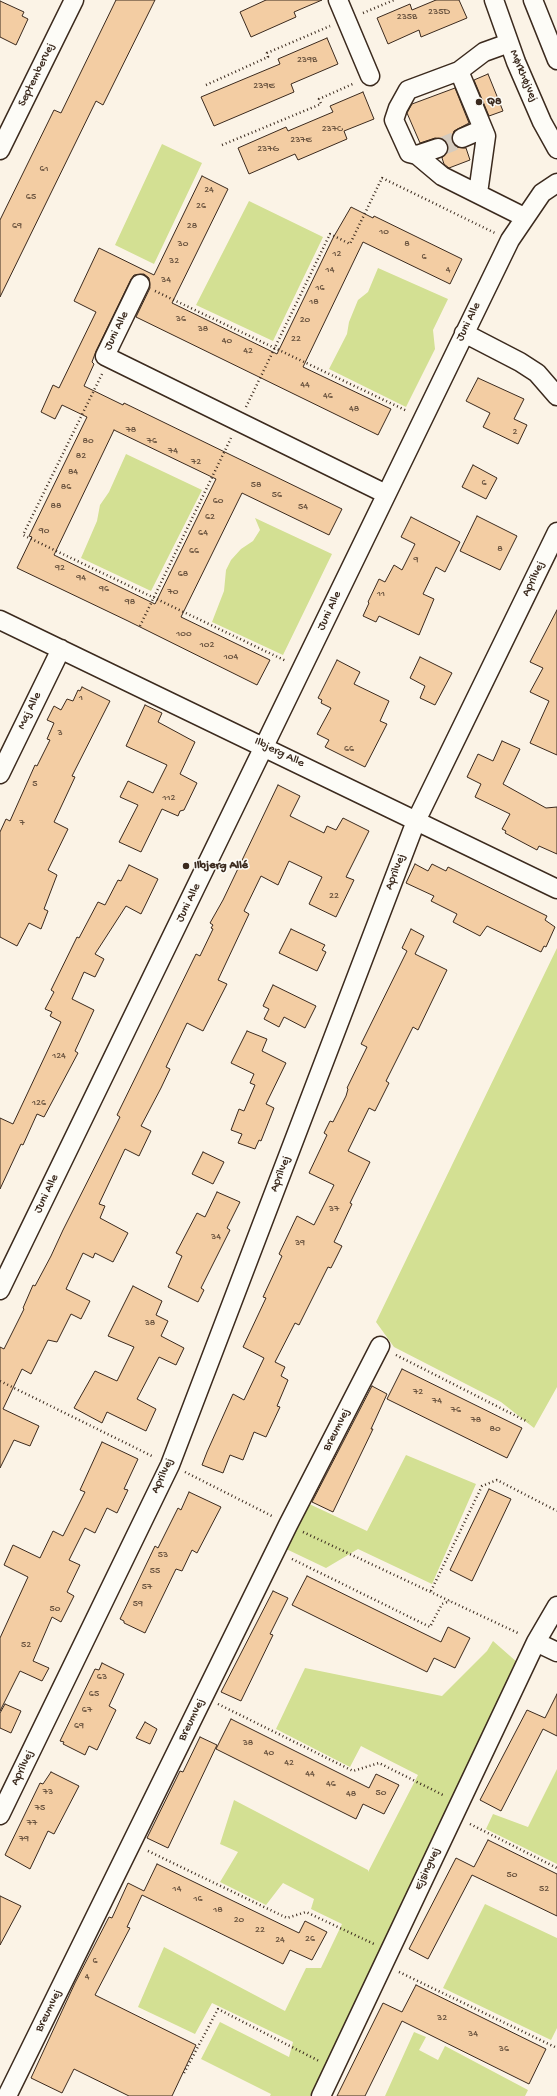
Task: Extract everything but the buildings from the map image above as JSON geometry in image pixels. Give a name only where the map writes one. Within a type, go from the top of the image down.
[{"type":"street","name":"Septembervej","points":[[0,150],[74,0]]},
{"type":"street","points":[[338,0],[370,76]]},
{"type":"street","name":"Mørkhøjvej","points":[[494,0],[509,43],[542,122],[557,149]]},
{"type":"street","points":[[534,0],[557,60]]},
{"type":"street","points":[[509,43],[484,52],[459,71],[408,90],[398,108],[394,120],[409,153],[417,155],[442,176],[524,217]]},
{"type":"street","points":[[459,71],[486,136],[478,193]]},
{"type":"street","points":[[462,138],[483,129]]},
{"type":"street","points":[[417,155],[438,148]]},
{"type":"street","name":"Juni Alle","points":[[0,1290],[265,747],[422,418],[510,240],[524,217],[542,193],[557,183]]},
{"type":"street","name":"Juni Alle","points":[[140,284],[105,356],[386,494]]},
{"type":"street","points":[[464,333],[520,362],[536,373],[557,396]]},
{"type":"street","name":"Aprilvej","points":[[0,1815],[170,1464],[416,821],[557,532]]},
{"type":"street","name":"Ilbjerg Alle","points":[[0,620],[557,889]]},
{"type":"street","name":"Maj Alle","points":[[0,774],[61,649]]},
{"type":"street","name":"Breumvej","points":[[7,2096],[275,1551],[380,1346]]},
{"type":"street","name":"Ejsingvej","points":[[321,2096],[536,1642],[557,1606]]},
{"type":"street","points":[[536,1642],[557,1652]]},
{"type":"path","points":[[206,85],[268,57],[267,53],[394,0]]},
{"type":"path","points":[[222,145],[321,104],[319,99],[370,76]]},
{"type":"path","points":[[140,626],[330,234],[350,244],[382,178],[510,240]]},
{"type":"path","points":[[140,284],[422,418]]},
{"type":"path","points":[[110,358],[23,535],[302,668]]},
{"type":"path","points":[[380,1346],[528,1422]]},
{"type":"path","points":[[0,1380],[170,1464],[288,1525],[431,1591],[536,1642]]},
{"type":"path","points":[[431,1591],[482,1486],[497,1480],[557,1511]]},
{"type":"path","points":[[275,1551],[430,1627],[442,1604],[451,1601]]},
{"type":"path","points":[[204,1697],[353,1771],[379,1763],[557,1868]]},
{"type":"path","points":[[131,1843],[287,1918],[306,1912],[386,1958],[557,2048]]},
{"type":"path","points":[[184,2073],[218,2009],[334,2068]]},
{"type":"green space","points":[[162,144],[202,163],[154,264],[115,245]]},
{"type":"green space","points":[[249,201],[323,237],[273,341],[196,305]]},
{"type":"green space","points":[[378,268],[448,299],[433,330],[435,349],[406,407],[329,369],[347,334],[349,322],[358,300],[368,292]]},
{"type":"green space","points":[[126,454],[202,490],[151,591],[81,558],[97,521],[100,505],[109,492]]},
{"type":"green space","points":[[255,518],[332,554],[283,655],[212,622],[224,591],[226,570],[231,560],[241,549],[253,541],[260,530]]},
{"type":"green space","points":[[557,948],[557,1387],[534,1428],[501,1402],[394,1347],[376,1322]]},
{"type":"green space","points":[[406,1455],[476,1484],[432,1584],[358,1549],[326,1568],[282,1547],[305,1502],[367,1531]]},
{"type":"green space","points":[[493,1641],[518,1663],[413,1892],[310,2096],[270,2096],[271,2094],[201,2059],[220,2022],[289,2057],[293,2042],[212,2003],[195,2034],[138,2007],[164,1947],[285,2011],[306,1968],[321,1968],[342,1924],[311,1909],[314,1899],[283,1883],[266,1905],[220,1882],[238,1852],[220,1844],[234,1800],[368,1870],[368,1872],[418,1775],[361,1746],[350,1767],[276,1729],[305,1668],[442,1696],[487,1651]]},
{"type":"green space","points":[[557,1769],[557,1864],[486,1829],[493,1814],[528,1827]]},
{"type":"green space","points":[[485,1904],[557,1938],[557,2028],[551,2040],[443,1988]]},
{"type":"green space","points":[[414,2032],[426,2037],[419,2050],[438,2060],[445,2046],[528,2090],[525,2096],[385,2096]]},
{"type":"tunnel","points":[[438,148],[462,138]]},
{"type":"place","name":"Q8","points":[[479,102]]},
{"type":"place","name":"Ilbjerg Allé","points":[[186,866]]}]
